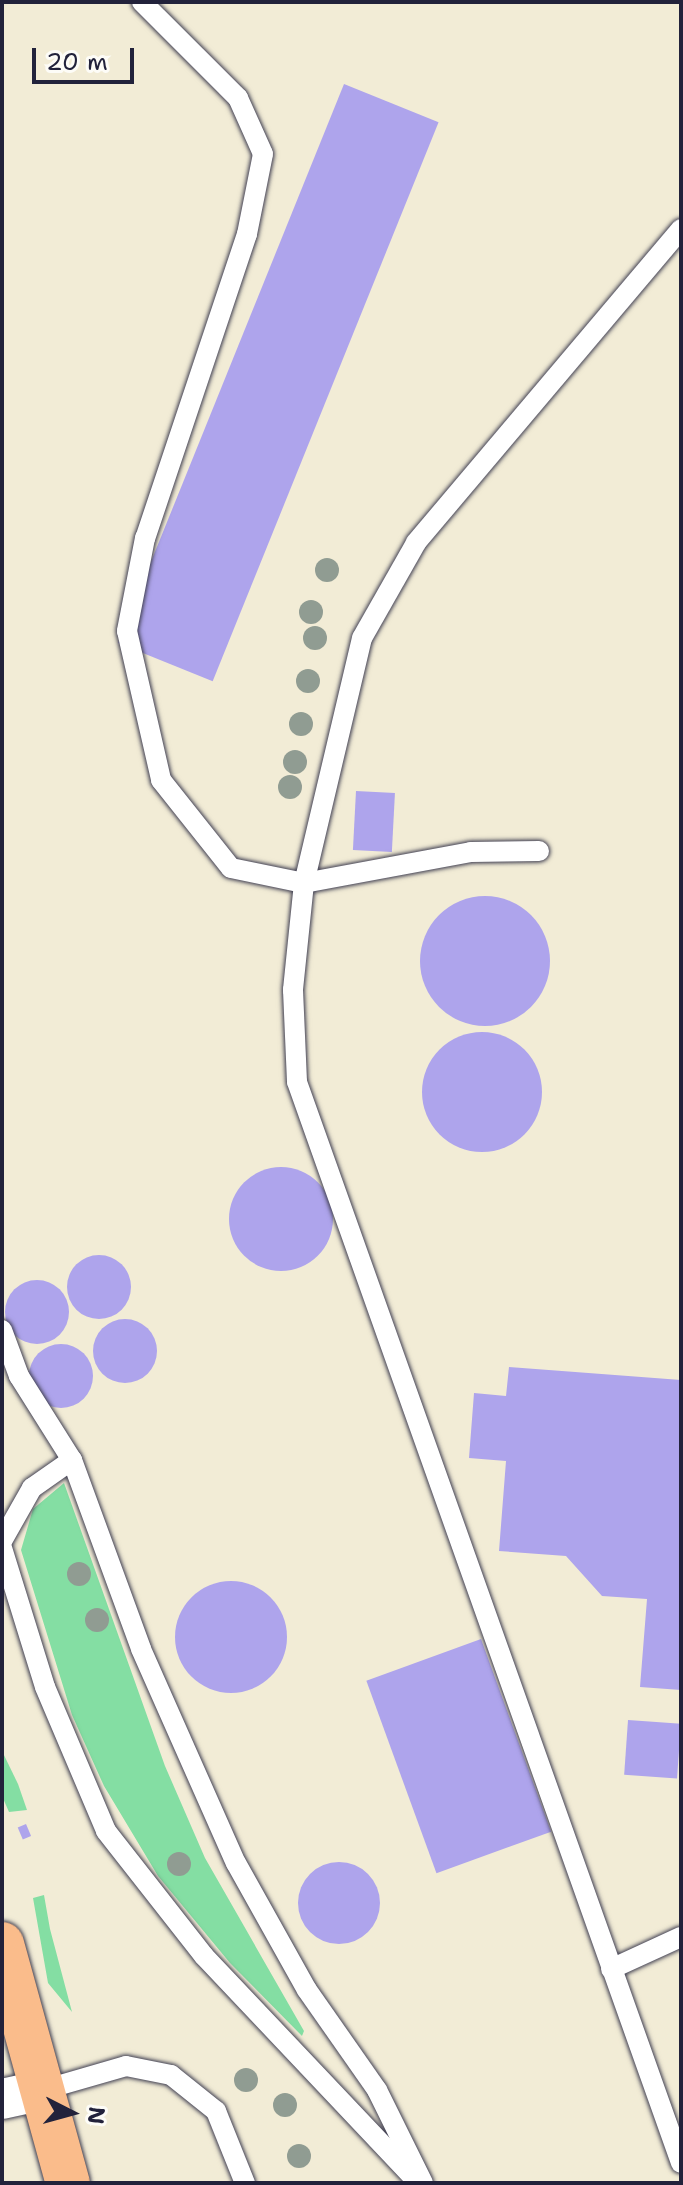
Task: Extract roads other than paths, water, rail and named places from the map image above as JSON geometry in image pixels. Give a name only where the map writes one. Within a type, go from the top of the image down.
[{"type":"main road","points":[[2,1944],[22,2094],[68,2183]]},
{"type":"lane","points":[[142,2],[238,98],[263,154],[247,234],[145,538],[127,631],[161,780],[231,868],[304,883],[471,852],[539,851]]},
{"type":"lane","points":[[681,229],[416,543],[362,638],[304,883],[293,990],[297,1082],[681,2163]]},
{"type":"lane","points":[[2,1330],[19,1376],[72,1460],[141,1649],[236,1863],[307,1990],[377,2090],[421,2183]]},
{"type":"lane","points":[[2,1541],[32,1488],[72,1460]]},
{"type":"lane","points":[[2,1548],[45,1687],[106,1831],[204,1956],[352,2118],[421,2183]]},
{"type":"lane","points":[[611,1969],[681,1937]]},
{"type":"lane","points":[[22,2094],[126,2066],[171,2075],[216,2111],[245,2183]]}]
